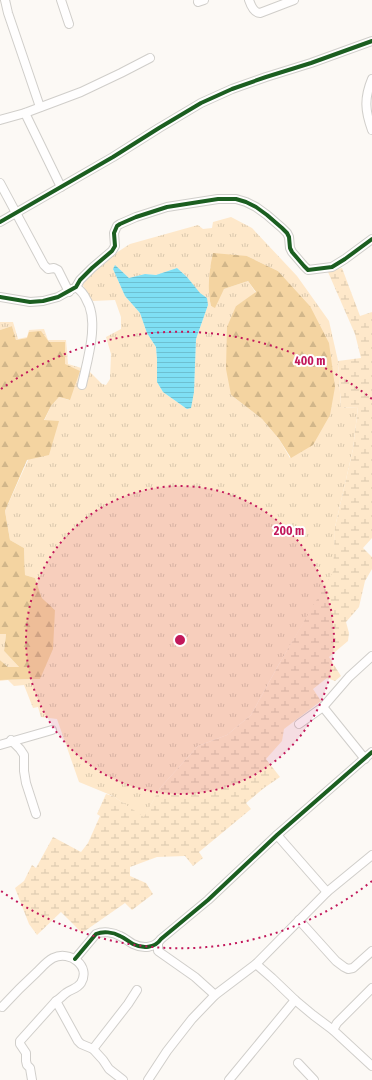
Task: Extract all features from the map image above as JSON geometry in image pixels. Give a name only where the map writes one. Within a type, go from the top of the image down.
[{"type":"street","points":[[5,0],[40,107]]},
{"type":"street","points":[[61,0],[69,24]]},
{"type":"street","points":[[249,0],[256,13],[260,13],[294,0]]},
{"type":"street","points":[[0,222],[113,157],[201,103],[232,89],[372,41]]},
{"type":"street","points":[[0,120],[26,113],[81,92],[150,58]]},
{"type":"street","points":[[372,79],[368,89],[366,107],[372,130]]},
{"type":"street","points":[[26,113],[61,187]]},
{"type":"street","points":[[0,183],[44,265],[48,269],[54,268],[58,270],[68,292]]},
{"type":"street","points":[[0,297],[30,302],[43,301],[58,297],[76,287],[80,280],[112,251],[115,246],[114,233],[117,226],[136,217],[161,209],[188,203],[218,199],[236,199],[256,207],[282,228],[289,236],[290,248],[292,252],[308,270],[332,267],[372,239]]},
{"type":"street","points":[[76,287],[87,299],[93,318],[91,340],[82,385]]},
{"type":"street","points":[[299,724],[323,707],[350,677],[372,656]]},
{"type":"street","points":[[323,707],[365,759]]},
{"type":"street","points":[[0,744],[52,730]]},
{"type":"street","points":[[11,740],[24,755],[26,783],[36,814]]},
{"type":"street","points":[[156,947],[161,939],[208,900],[277,836],[372,752]]},
{"type":"street","points":[[277,836],[327,892]]},
{"type":"street","points":[[148,1080],[166,1051],[180,1033],[215,995],[256,964],[327,892],[372,855]]},
{"type":"street","points":[[299,920],[336,961],[348,969],[353,968],[372,951]]},
{"type":"street","points":[[74,958],[96,934],[100,932],[112,933],[134,945],[156,947],[195,977],[215,995]]},
{"type":"street","points":[[2,1007],[41,967],[53,958],[62,956],[74,958],[82,968],[82,982],[75,989],[67,992],[56,1001],[20,1042],[26,1053],[26,1061],[30,1068],[32,1080]]},
{"type":"street","points":[[256,964],[295,1000],[333,1030],[372,1066]]},
{"type":"street","points":[[333,1030],[337,1023],[372,988]]},
{"type":"street","points":[[93,1049],[137,990]]},
{"type":"street","points":[[229,1080],[295,1000]]},
{"type":"street","points":[[56,1001],[78,1041],[81,1044],[93,1049],[109,1069],[123,1080]]},
{"type":"street","points":[[298,1063],[314,1080]]},
{"type":"green space","points":[[231,217],[252,228],[297,276],[329,321],[338,361],[341,408],[358,407],[353,449],[335,527],[334,572],[279,664],[251,715],[227,735],[198,746],[160,788],[144,818],[113,796],[79,782],[57,719],[41,717],[38,707],[33,708],[24,685],[14,686],[8,680],[0,681],[0,680],[40,679],[55,610],[42,598],[35,578],[25,575],[24,548],[10,540],[5,511],[28,460],[58,421],[44,421],[51,406],[59,397],[69,400],[65,364],[49,342],[27,338],[16,340],[12,326],[0,330],[0,322],[13,322],[18,339],[27,337],[29,330],[44,329],[48,340],[66,340],[68,364],[88,370],[102,384],[106,385],[110,379],[111,354],[106,337],[121,329],[121,317],[115,300],[93,301],[87,295],[82,283],[99,264],[130,244],[198,225],[203,229],[212,228],[213,222]],"holes":[[[247,256],[278,271],[310,306],[290,458],[279,439],[262,419],[231,395],[236,306],[256,293],[248,281],[224,289],[211,307],[209,295],[210,267]],[[115,266],[129,278],[145,274],[156,275],[177,268],[187,277],[208,305],[196,339],[194,392],[187,409],[163,392],[157,382],[156,347],[147,333],[140,313],[125,296],[113,269]]]},
{"type":"green space","points":[[213,253],[247,256],[278,271],[310,306],[329,343],[335,387],[330,415],[313,445],[291,458],[279,439],[262,419],[231,395],[226,369],[227,327],[236,306],[256,292],[248,281],[224,289],[215,308],[211,306],[209,280]]},
{"type":"green space","points":[[342,268],[360,316],[372,312],[372,538],[363,548],[372,557],[372,569],[365,581],[359,607],[346,622],[349,633],[348,641],[329,657],[341,676],[335,681],[327,678],[313,689],[321,701],[284,729],[282,741],[266,759],[280,777],[246,803],[251,809],[199,852],[203,858],[193,866],[185,856],[157,857],[130,867],[130,876],[146,883],[153,894],[132,910],[125,903],[82,933],[61,912],[37,935],[29,924],[15,888],[24,881],[32,865],[36,868],[53,837],[81,852],[88,843],[100,816],[97,814],[106,794],[113,796],[144,817],[160,788],[198,746],[227,735],[251,715],[333,572],[335,527],[353,449],[358,407],[341,408],[338,361],[361,358],[355,334],[328,272]]},
{"type":"green space","points":[[12,326],[16,340],[27,338],[29,332],[41,331],[49,342],[65,342],[65,364],[80,371],[70,400],[59,397],[51,406],[44,420],[59,421],[49,455],[27,460],[5,511],[10,540],[24,548],[25,575],[35,578],[42,598],[55,610],[53,649],[40,679],[0,680],[0,660],[8,667],[19,667],[4,651],[6,634],[0,634],[0,330]]},
{"type":"green space","points":[[0,634],[6,634],[4,651],[19,667],[8,667],[0,660]]},
{"type":"water","points":[[115,265],[129,278],[145,274],[156,275],[177,268],[187,277],[200,293],[207,298],[208,305],[196,339],[194,392],[191,408],[187,409],[163,392],[157,382],[156,347],[147,333],[140,313],[125,296],[113,269]]},
{"type":"cycle path","points":[[0,222],[113,157],[201,103],[232,89],[372,41]]},
{"type":"cycle path","points":[[0,297],[30,302],[43,301],[58,297],[76,287],[80,280],[112,251],[115,246],[114,233],[117,226],[120,224],[167,207],[218,199],[236,199],[246,202],[267,215],[287,233],[292,252],[308,270],[332,267],[372,239]]},
{"type":"cycle path","points":[[75,959],[96,934],[102,932],[117,935],[141,947],[148,947],[156,944],[208,900],[277,835],[372,752]]}]
